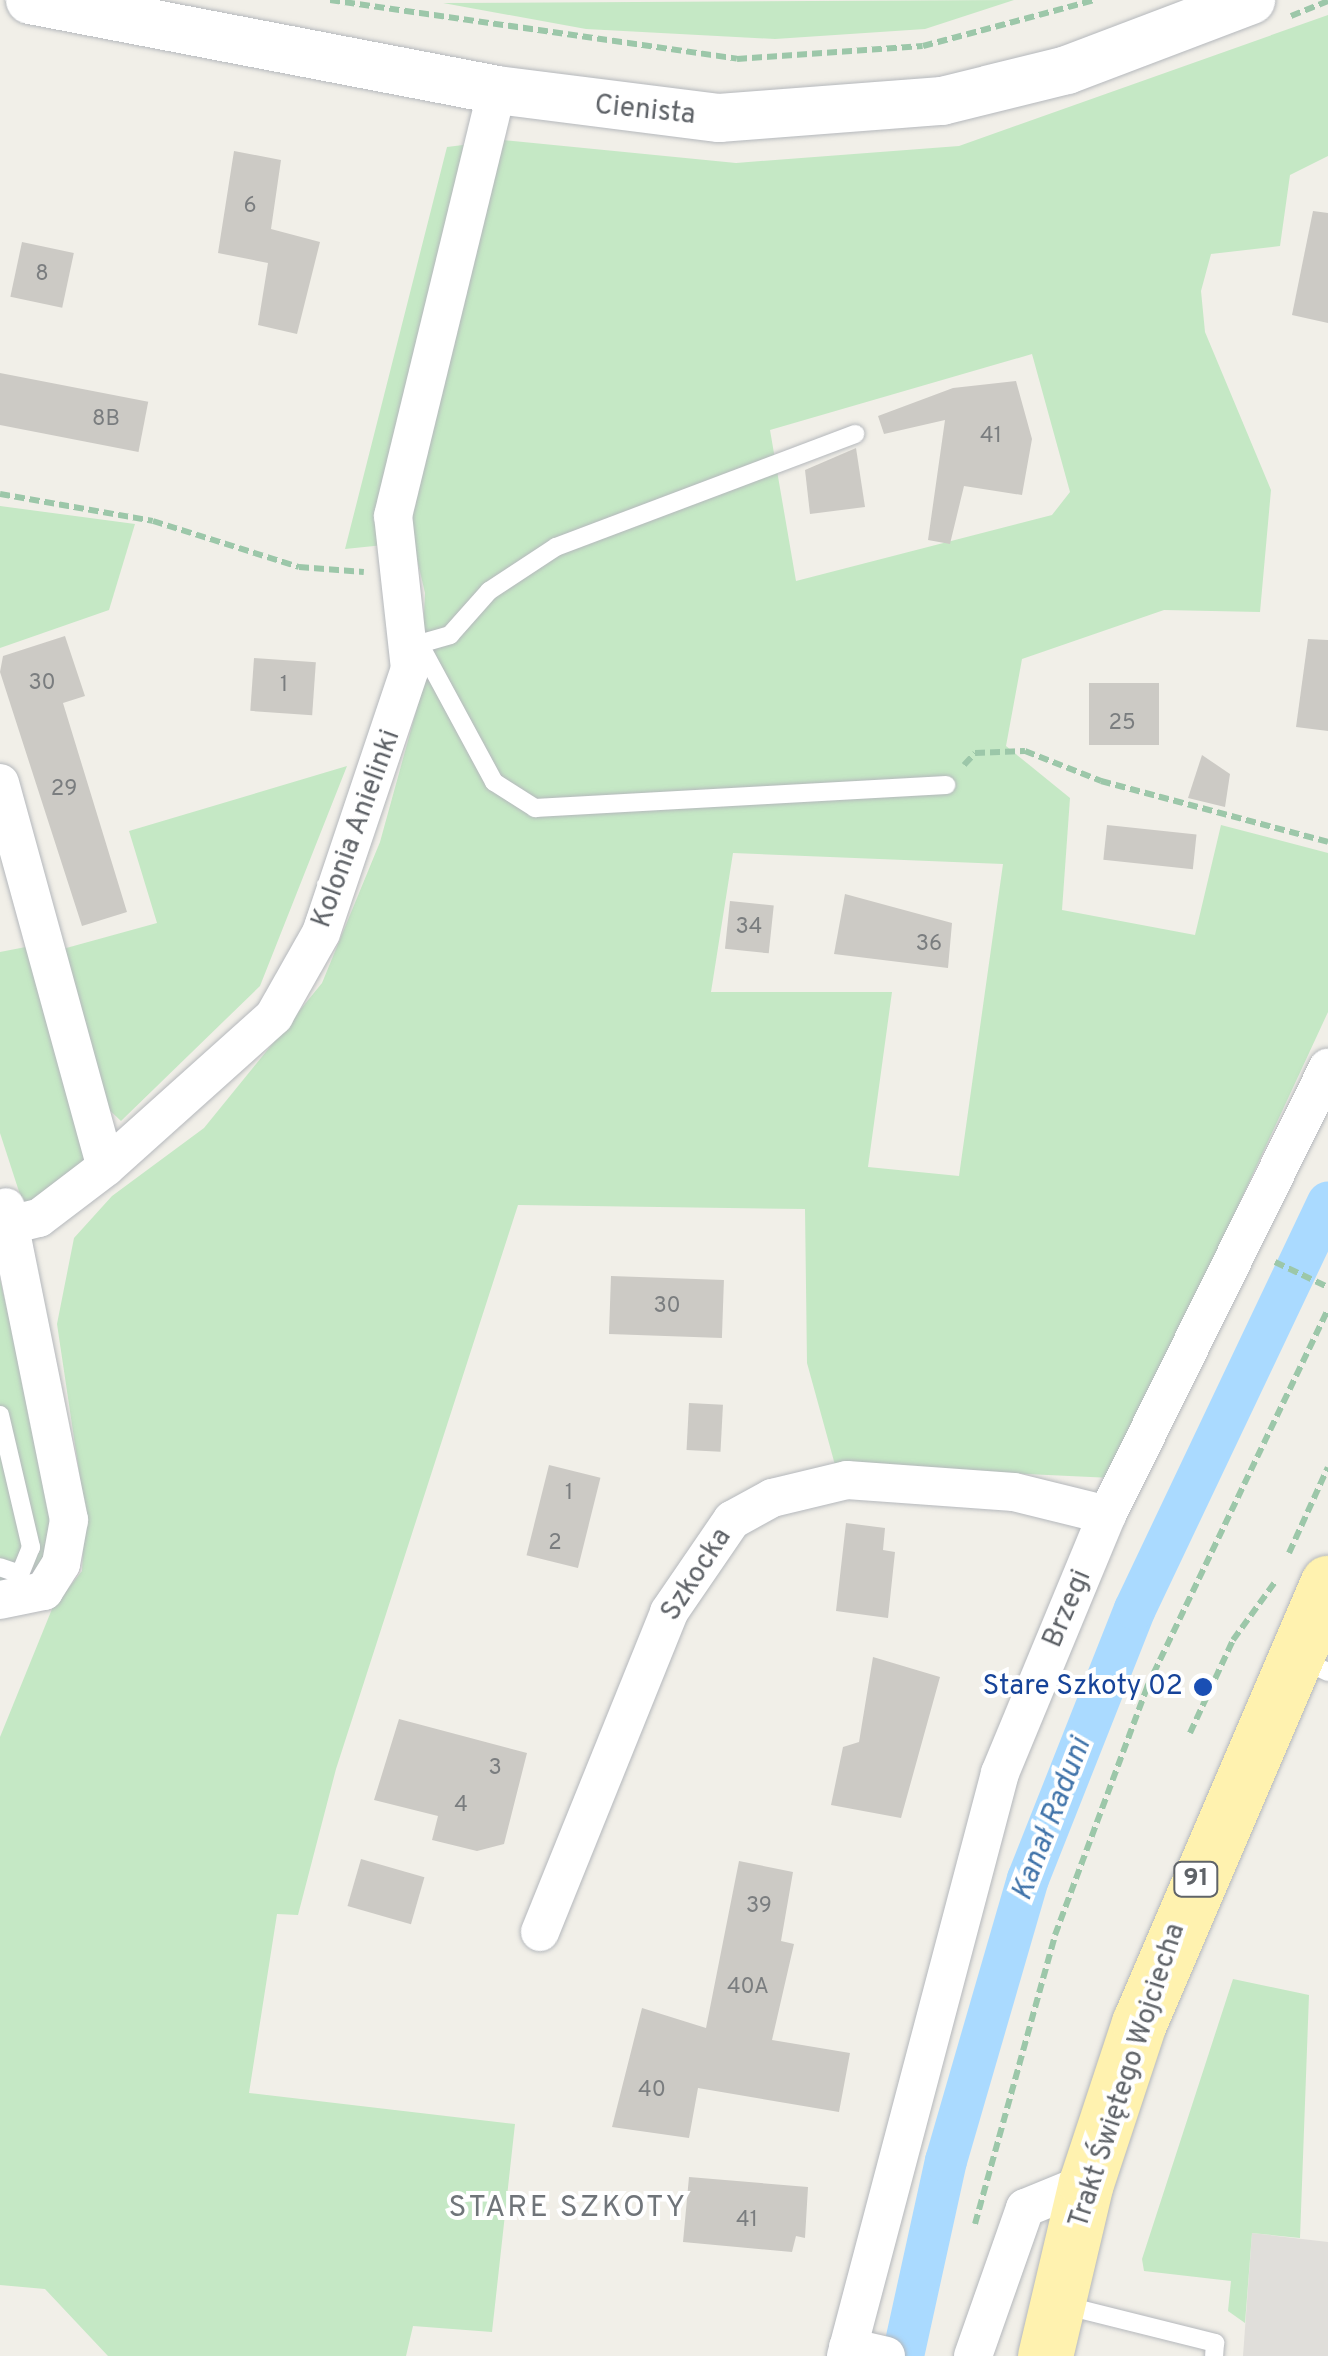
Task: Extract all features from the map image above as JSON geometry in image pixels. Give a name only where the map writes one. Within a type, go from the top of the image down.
[{"type":"main road","name":"Trakt Świętego Wojciecha","points":[[1052,2330],[1086,2183],[1190,1892],[1312,1664],[1298,1573]]},
{"type":"street","name":"Cienista","points":[[30,0],[628,112],[828,115],[942,101],[1067,70],[1251,0]]},
{"type":"street","name":"Kolonia Anielinki","points":[[5,1213],[39,1218],[106,1167],[274,1016],[321,933],[368,814],[415,646],[393,516],[497,90]]},
{"type":"street","points":[[0,782],[106,1167]]},
{"type":"street","name":"Brzegi","points":[[861,2352],[1000,1773],[1108,1515],[1328,1068]]},
{"type":"street","points":[[0,1600],[44,1592],[61,1564],[69,1520],[5,1213]]},
{"type":"street","name":"Szkocka","points":[[540,1932],[669,1612],[732,1520],[772,1498],[847,1480],[1014,1492],[1108,1515]]},
{"type":"street","points":[[973,2356],[1025,2208],[1086,2183]]},
{"type":"lane","points":[[415,646],[450,636],[489,592],[556,547],[855,434]]},
{"type":"lane","name":"Kolonia Anielinki","points":[[415,646],[494,782],[535,808],[946,785]]},
{"type":"lane","points":[[0,1415],[31,1548],[20,1574],[0,1567]]},
{"type":"lane","points":[[1052,2330],[1215,2343],[1214,2356]]},
{"type":"path","points":[[330,0],[665,54],[801,59],[945,42],[1095,0]]},
{"type":"path","points":[[0,494],[153,521],[299,567],[401,574]]},
{"type":"path","points":[[996,748],[1328,842]]},
{"type":"path","points":[[1272,1260],[1325,1285]]},
{"type":"path","points":[[969,2247],[1055,1935],[1141,1704],[1328,1310]]},
{"type":"path","points":[[1190,1733],[1233,1640],[1298,1573],[1328,1467]]},
{"type":"shaded area","points":[[1252,2233],[1328,2242],[1328,2356],[1243,2356]]},
{"type":"green space","points":[[1014,0],[925,29],[775,39],[586,29],[443,3]]},
{"type":"green space","points":[[1328,15],[1328,156],[1290,175],[1280,246],[1211,254],[1201,291],[1205,332],[1271,490],[1260,612],[1164,610],[1022,659],[1006,746],[1070,798],[1062,910],[1195,935],[1221,825],[1328,853],[1328,1012],[1112,1478],[835,1465],[807,1363],[805,1209],[518,1205],[336,1769],[298,1915],[277,1914],[249,2093],[515,2124],[492,2332],[413,2326],[406,2356],[108,2356],[45,2289],[0,2285],[0,1737],[52,1609],[82,1571],[85,1512],[57,1324],[74,1238],[112,1196],[204,1128],[322,983],[380,842],[420,697],[425,593],[413,542],[345,549],[447,147],[503,140],[736,163],[959,146]],"holes":[[[1032,354],[1070,492],[1052,515],[796,581],[770,430]],[[733,853],[1003,864],[959,1176],[868,1167],[892,992],[711,992]]]},
{"type":"green space","points":[[0,506],[135,524],[109,610],[0,648]]},
{"type":"green space","points":[[347,766],[260,986],[121,1121],[103,1104],[59,950],[157,923],[129,831]]},
{"type":"green space","points":[[36,945],[90,1156],[24,1207],[0,1133],[0,952]]},
{"type":"green space","points":[[0,1279],[55,1519],[46,1566],[23,1583],[0,1581]]},
{"type":"green space","points":[[1233,1979],[1309,1995],[1300,2238],[1252,2233],[1245,2323],[1228,2311],[1231,2281],[1144,2271],[1142,2259]]},
{"type":"building","points":[[234,151],[281,160],[271,229],[320,242],[297,334],[258,325],[268,263],[218,253]]},
{"type":"building","points":[[1313,211],[1328,213],[1328,323],[1292,315]]},
{"type":"building","points":[[22,242],[74,253],[62,308],[10,297]]},
{"type":"building","points":[[0,373],[148,402],[138,452],[0,425]]},
{"type":"building","points":[[1016,381],[1032,439],[1022,495],[964,486],[950,544],[928,540],[945,420],[884,434],[878,416],[953,388]]},
{"type":"building","points":[[856,448],[865,507],[810,514],[805,470]]},
{"type":"building","points":[[65,636],[85,696],[63,703],[127,912],[82,926],[0,672],[3,656]]},
{"type":"building","points":[[1308,639],[1328,640],[1328,731],[1296,727]]},
{"type":"building","points":[[254,658],[316,662],[312,715],[250,711]]},
{"type":"building","points":[[1089,683],[1159,683],[1159,745],[1089,745]]},
{"type":"building","points":[[1202,755],[1230,774],[1225,807],[1188,798]]},
{"type":"building","points":[[1107,825],[1197,834],[1193,869],[1103,860]]},
{"type":"building","points":[[845,894],[952,923],[948,968],[834,954]]},
{"type":"building","points":[[730,901],[774,906],[769,953],[725,949]]},
{"type":"building","points":[[611,1276],[724,1280],[722,1338],[609,1334]]},
{"type":"building","points":[[689,1403],[723,1405],[720,1452],[687,1450]]},
{"type":"building","points":[[549,1465],[600,1478],[578,1568],[527,1555]]},
{"type":"building","points":[[846,1523],[885,1528],[883,1550],[895,1552],[888,1618],[836,1611]]},
{"type":"building","points":[[873,1657],[940,1677],[901,1818],[831,1805],[843,1747],[859,1742]]},
{"type":"building","points":[[399,1719],[527,1753],[504,1844],[477,1851],[432,1840],[438,1816],[374,1800]]},
{"type":"building","points":[[361,1859],[424,1877],[411,1924],[347,1906]]},
{"type":"building","points":[[739,1861],[793,1872],[781,1941],[794,1944],[772,2040],[850,2053],[839,2112],[698,2088],[689,2138],[612,2127],[642,2008],[706,2028]]},
{"type":"building","points":[[689,2177],[808,2187],[805,2238],[796,2236],[792,2252],[683,2242]]},
{"type":"waterway","name":"Kanał Raduni","points":[[903,2356],[946,2161],[1028,1879],[1135,1609],[1328,1202]]},
{"type":"place","name":"Stare Szkoty 02","points":[[1203,1687]]},
{"type":"district","name":"STARE SZKOTY","points":[[568,2209]]}]
